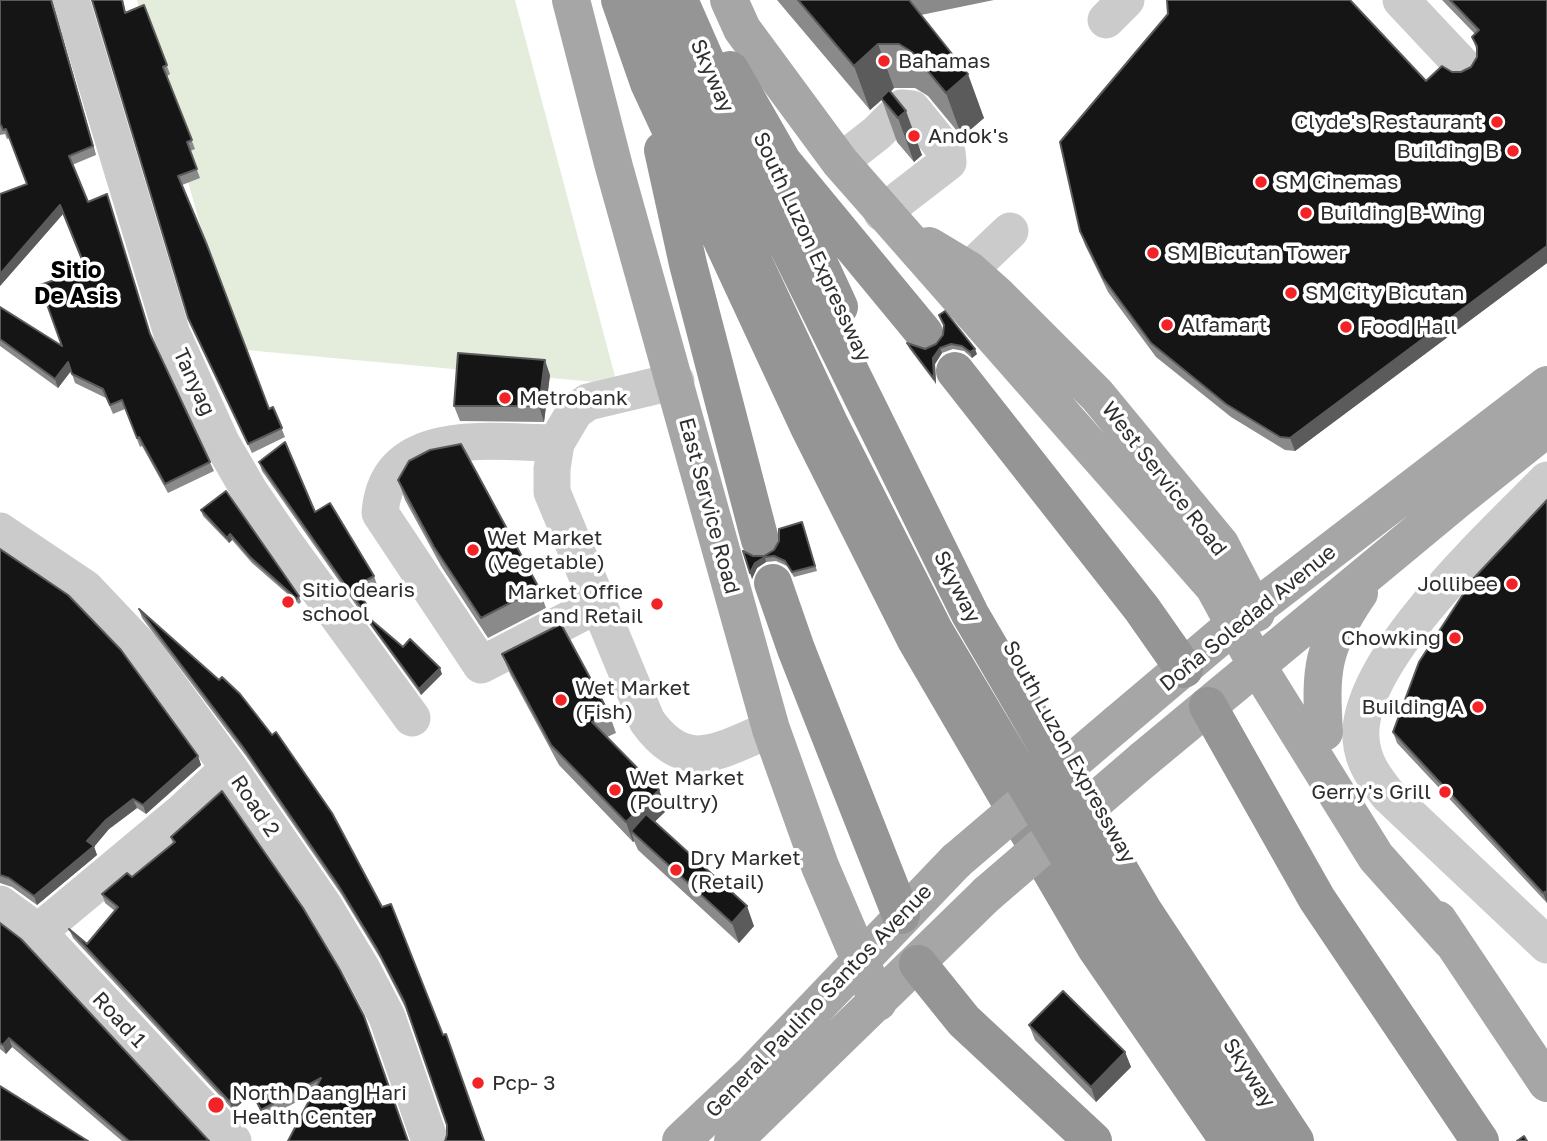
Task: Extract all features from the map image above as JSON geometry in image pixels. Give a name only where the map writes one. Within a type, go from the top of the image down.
[{"type":"highway","points":[[620,0],[649,83],[810,427],[916,640],[1096,948],[1228,1141]]},
{"type":"highway","name":"Skyway","points":[[644,0],[744,242],[829,423],[935,632],[1113,931],[1257,1141]]},
{"type":"highway","name":"Skyway","points":[[679,0],[780,230],[970,614],[1144,912],[1295,1141]]},
{"type":"highway","name":"South Luzon Expressway","points":[[700,0],[795,216],[985,603],[1155,904],[1313,1141]]},
{"type":"highway","points":[[730,70],[782,161],[924,333]]},
{"type":"highway","points":[[649,83],[688,264],[760,540]]},
{"type":"highway","points":[[954,371],[1142,609],[1184,669]]},
{"type":"highway","points":[[773,583],[796,649],[901,915]]},
{"type":"highway","points":[[1208,706],[1317,899],[1480,1141]]},
{"type":"highway","points":[[918,964],[964,1021],[1093,1141]]},
{"type":"main road","name":"East Service Road","points":[[571,0],[614,167],[676,381],[729,584],[771,729],[858,960],[878,1002]]},
{"type":"main road","name":"West Service Road","points":[[729,0],[743,29],[839,162],[1214,587],[1245,617]]},
{"type":"main road","name":"West Service Road","points":[[886,218],[977,278],[1097,395],[1220,544],[1245,617],[1376,857],[1451,941]]},
{"type":"main road","name":"Doña Soledad Avenue","points":[[956,861],[1245,617],[1547,385]]},
{"type":"main road","name":"Doña Soledad Avenue","points":[[987,894],[1265,656],[1542,434]]},
{"type":"main road","points":[[1324,732],[1321,681],[1326,654],[1336,627],[1380,563]]},
{"type":"main road","name":"West Service Road","points":[[1265,656],[1324,732],[1451,941],[1546,1080]]},
{"type":"main road","points":[[1184,669],[1208,706]]},
{"type":"main road","name":"General Paulino Santos Avenue","points":[[681,1141],[754,1072],[901,915],[956,861]]},
{"type":"main road","name":"General Paulino Santos Avenue","points":[[733,1141],[987,894]]},
{"type":"main road","points":[[901,915],[918,964]]},
{"type":"street","name":"Tanyag","points":[[71,0],[172,334],[221,442],[277,532],[412,718]]},
{"type":"street","points":[[1401,0],[1462,65]]},
{"type":"street","points":[[839,162],[877,133],[902,108],[912,109],[947,152],[948,162],[886,218]]},
{"type":"street","points":[[977,278],[1018,239]]},
{"type":"street","points":[[676,381],[588,402],[575,411],[556,443],[552,492],[647,721],[661,741],[690,756],[713,752],[771,729]]},
{"type":"street","points":[[556,443],[441,443],[418,452],[398,467],[382,489],[380,513],[481,664],[599,604]]},
{"type":"street","points":[[1547,480],[1436,593],[1411,626],[1378,677],[1361,722],[1361,740],[1368,770],[1388,795],[1547,945]]},
{"type":"street","name":"Road 2","points":[[0,531],[85,587],[140,646],[229,768],[324,906],[362,969],[387,1017],[430,1141]]},
{"type":"street","points":[[38,932],[182,813],[229,768]]},
{"type":"street","name":"Road 1","points":[[0,904],[38,932],[233,1141]]},
{"type":"green space","points":[[137,0],[515,0],[617,384],[235,349]]},
{"type":"building","points":[[0,0],[51,0],[93,146],[69,156],[88,202],[107,194],[150,334],[210,462],[165,484],[139,437],[137,438],[122,400],[110,405],[103,389],[72,374],[68,362],[55,379],[0,339],[0,307],[62,346],[40,285],[86,269],[60,205],[0,274],[0,194],[27,184],[6,129],[3,130],[0,125]]},
{"type":"building","points":[[92,0],[122,0],[125,13],[144,5],[167,65],[163,67],[192,140],[187,142],[197,169],[178,176],[269,409],[273,407],[282,428],[248,444],[188,318]]},
{"type":"building","points":[[798,0],[909,0],[968,74],[946,93],[912,52],[899,44],[878,44],[854,66]]},
{"type":"building","name":"SM City Bicutan","points":[[1167,0],[1350,0],[1426,81],[1442,66],[1452,72],[1461,72],[1471,67],[1477,57],[1477,46],[1472,37],[1479,30],[1450,0],[1547,0],[1547,246],[1290,438],[1280,437],[1226,404],[1151,343],[1103,278],[1080,231],[1060,142],[1168,14]]},
{"type":"building","points":[[889,90],[906,111],[898,118],[881,98]]},
{"type":"building","points":[[945,311],[975,349],[970,352],[962,346],[951,344],[940,348],[933,358],[934,379],[907,343],[925,349],[936,344],[943,335],[944,325],[939,315]]},
{"type":"building","points":[[458,353],[545,360],[539,406],[454,406]]},
{"type":"building","points":[[285,442],[315,512],[330,503],[374,576],[354,587],[367,605],[362,609],[259,462]]},
{"type":"building","name":"Wet Market (Vegetable)","points":[[461,444],[539,588],[481,618],[434,547],[398,480],[409,461],[430,450]]},
{"type":"building","points":[[226,491],[299,596],[297,599],[250,557],[230,534],[227,538],[201,510]]},
{"type":"building","name":"Building A","points":[[1547,500],[1547,891],[1543,893],[1393,732],[1419,662],[1473,579]]},
{"type":"building","points":[[802,522],[815,566],[792,572],[785,561],[774,556],[765,557],[755,563],[750,573],[743,551],[753,556],[764,556],[774,550],[779,541],[779,529]]},
{"type":"building","points":[[0,549],[68,595],[121,650],[198,756],[143,805],[133,799],[106,820],[87,841],[94,846],[34,896],[9,878],[0,875]]},
{"type":"building","points":[[139,609],[219,680],[222,677],[240,694],[272,735],[276,732],[332,813],[382,907],[391,904],[443,1035],[446,1034],[484,1141],[445,1141],[447,1125],[404,1001],[377,949],[338,885],[243,747]]},
{"type":"building","points":[[363,613],[403,647],[410,639],[440,668],[419,689]]},
{"type":"building","points":[[561,624],[609,713],[592,722],[659,790],[626,822],[551,745],[502,654]]},
{"type":"building","points":[[222,791],[303,908],[340,970],[364,1016],[408,1141],[288,1141],[321,1078],[261,1110],[248,1085],[229,1101],[69,929],[87,944],[118,907],[102,894],[127,873],[132,877],[175,842],[171,837]]},
{"type":"building","points":[[646,814],[747,906],[732,923],[631,831]]},
{"type":"building","points":[[0,923],[21,939],[209,1141],[129,1141],[9,1038],[3,1045],[0,1043]]},
{"type":"building","points":[[1063,991],[1125,1052],[1091,1087],[1029,1025]]},
{"type":"building","points":[[0,1086],[88,1141],[0,1141]]},
{"type":"place","name":"Bahamas","points":[[884,61]]},
{"type":"place","name":"Clyde's Restaurant","points":[[1497,122]]},
{"type":"place","name":"Andok's","points":[[914,136]]},
{"type":"place","name":"Building B","points":[[1513,151]]},
{"type":"place","name":"SM Cinemas","points":[[1261,182]]},
{"type":"place","name":"Building B-Wing","points":[[1306,213]]},
{"type":"place","name":"SM Bicutan Tower","points":[[1153,253]]},
{"type":"place","name":"SM City Bicutan","points":[[1291,293]]},
{"type":"place","name":"Alfamart","points":[[1167,325]]},
{"type":"place","name":"Food Hall","points":[[1346,327]]},
{"type":"place","name":"Metrobank","points":[[505,398]]},
{"type":"place","name":"Wet Market (Vegetable)","points":[[473,550]]},
{"type":"place","name":"Jollibee","points":[[1512,584]]},
{"type":"place","name":"Sitio dearis school","points":[[288,602]]},
{"type":"place","name":"Market Office and Retail","points":[[657,604]]},
{"type":"place","name":"Chowking","points":[[1455,638]]},
{"type":"place","name":"Wet Market (Fish)","points":[[561,700]]},
{"type":"place","name":"Building A","points":[[1478,707]]},
{"type":"place","name":"Wet Market (Poultry)","points":[[615,790]]},
{"type":"place","name":"Gerry's Grill","points":[[1445,792]]},
{"type":"place","name":"Dry Market (Retail)","points":[[676,870]]},
{"type":"place","name":"Pcp- 3","points":[[478,1083]]},
{"type":"place","name":"North Daang Hari Health Center","points":[[216,1105]]},
{"type":"district","name":"Sitio De Asis","points":[[76,284]]}]
